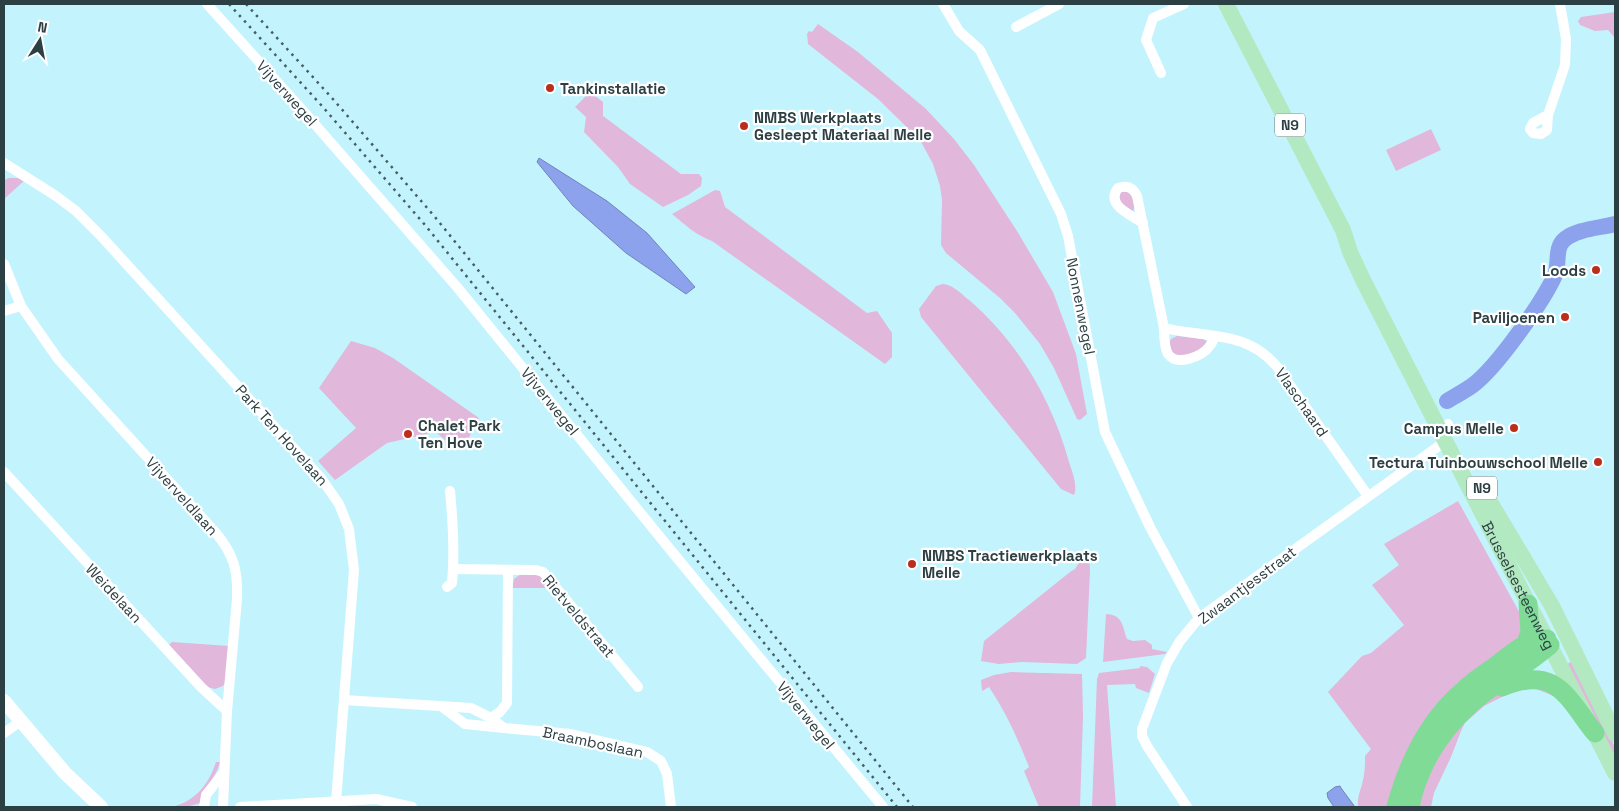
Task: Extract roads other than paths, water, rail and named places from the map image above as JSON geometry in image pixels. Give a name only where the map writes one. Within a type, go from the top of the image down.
[{"type":"highway","points":[[1396,807],[1404,780],[1418,747],[1437,719],[1463,690],[1526,642],[1530,632],[1528,604]]},
{"type":"highway","points":[[1526,642],[1550,641]]},
{"type":"highway","points":[[1410,807],[1425,765],[1450,724],[1482,694],[1550,641]]},
{"type":"highway","points":[[1482,694],[1518,680],[1532,679],[1548,683],[1564,692],[1573,701],[1595,733]]},
{"type":"main road","name":"Brusselsesteenweg","points":[[1226,4],[1346,236],[1358,250],[1493,509],[1552,606],[1615,734]]},
{"type":"main road","name":"Brusselsesteenweg","points":[[1346,236],[1354,261],[1528,604],[1550,641],[1615,773]]},
{"type":"main road","points":[[1552,606],[1553,627],[1550,641],[1564,646],[1579,663]]},
{"type":"street","name":"Vijverwegel","points":[[207,4],[458,287],[882,807]]},
{"type":"street","name":"Nonnenwegel","points":[[943,4],[959,31],[980,50],[1061,214],[1068,236],[1105,432],[1150,527],[1199,618]]},
{"type":"street","points":[[1016,27],[1059,4]]},
{"type":"street","points":[[1161,73],[1146,40],[1153,18],[1184,4]]},
{"type":"street","points":[[1548,115],[1565,65],[1566,39],[1560,4]]},
{"type":"street","name":"Park Ten Hovelaan","points":[[4,163],[76,211],[101,236],[329,488],[339,504],[349,529],[354,570],[336,802]]},
{"type":"street","points":[[1142,222],[1168,354],[1174,360],[1190,359],[1209,348],[1215,336]]},
{"type":"street","name":"Vijverveldlaan","points":[[4,264],[21,306],[58,359],[216,533],[232,557],[237,575],[237,599],[223,807]]},
{"type":"street","points":[[4,311],[21,306]]},
{"type":"street","name":"Vlaschaard","points":[[1164,328],[1234,338],[1255,346],[1267,355],[1368,496]]},
{"type":"street","points":[[1448,424],[1445,441],[1461,448]]},
{"type":"street","name":"Zwaantjesstraat","points":[[1188,807],[1143,740],[1142,732],[1167,663],[1180,641],[1199,618],[1445,441]]},
{"type":"street","name":"Weidelaan","points":[[4,472],[201,687],[228,711]]},
{"type":"street","points":[[448,587],[452,583],[454,569],[450,491]]},
{"type":"street","name":"Rietveldstraat","points":[[454,569],[536,570],[543,572],[638,687]]},
{"type":"street","points":[[492,718],[507,703],[508,570]]},
{"type":"street","points":[[344,700],[471,708],[492,718],[504,728]]},
{"type":"street","points":[[4,701],[71,779],[101,807]]},
{"type":"street","name":"Braamboslaan","points":[[440,705],[465,724],[571,734],[647,752],[661,761],[668,774],[671,807]]},
{"type":"street","points":[[4,733],[21,721]]},
{"type":"street","points":[[204,807],[206,795],[224,772]]},
{"type":"street","points":[[240,807],[376,799],[412,807]]},
{"type":"water","points":[[539,158],[607,201],[647,233],[695,287],[686,294],[626,253],[573,206],[537,162]]},
{"type":"water","points":[[1340,786],[1355,807],[1334,807],[1327,793]]},
{"type":"waterway","points":[[1447,401],[1470,387],[1483,376],[1518,334],[1555,275],[1558,251],[1565,239],[1582,231],[1615,224]]},
{"type":"railway","points":[[229,4],[322,106],[425,225],[897,807]]},
{"type":"railway","points":[[246,4],[332,98],[435,217],[913,807]]},
{"type":"place","name":"Tankinstallatie","points":[[550,88]]},
{"type":"place","name":"NMBS Werkplaats Gesleept Materiaal Melle","points":[[744,126]]},
{"type":"place","name":"Loods","points":[[1596,270]]},
{"type":"place","name":"Paviljoenen","points":[[1565,317]]},
{"type":"place","name":"Campus Melle","points":[[1514,428]]},
{"type":"place","name":"Chalet Park Ten Hove","points":[[408,434]]},
{"type":"place","name":"Tectura Tuinbouwschool Melle","points":[[1598,462]]},
{"type":"place","name":"NMBS Tractiewerkplaats Melle","points":[[912,564]]}]
